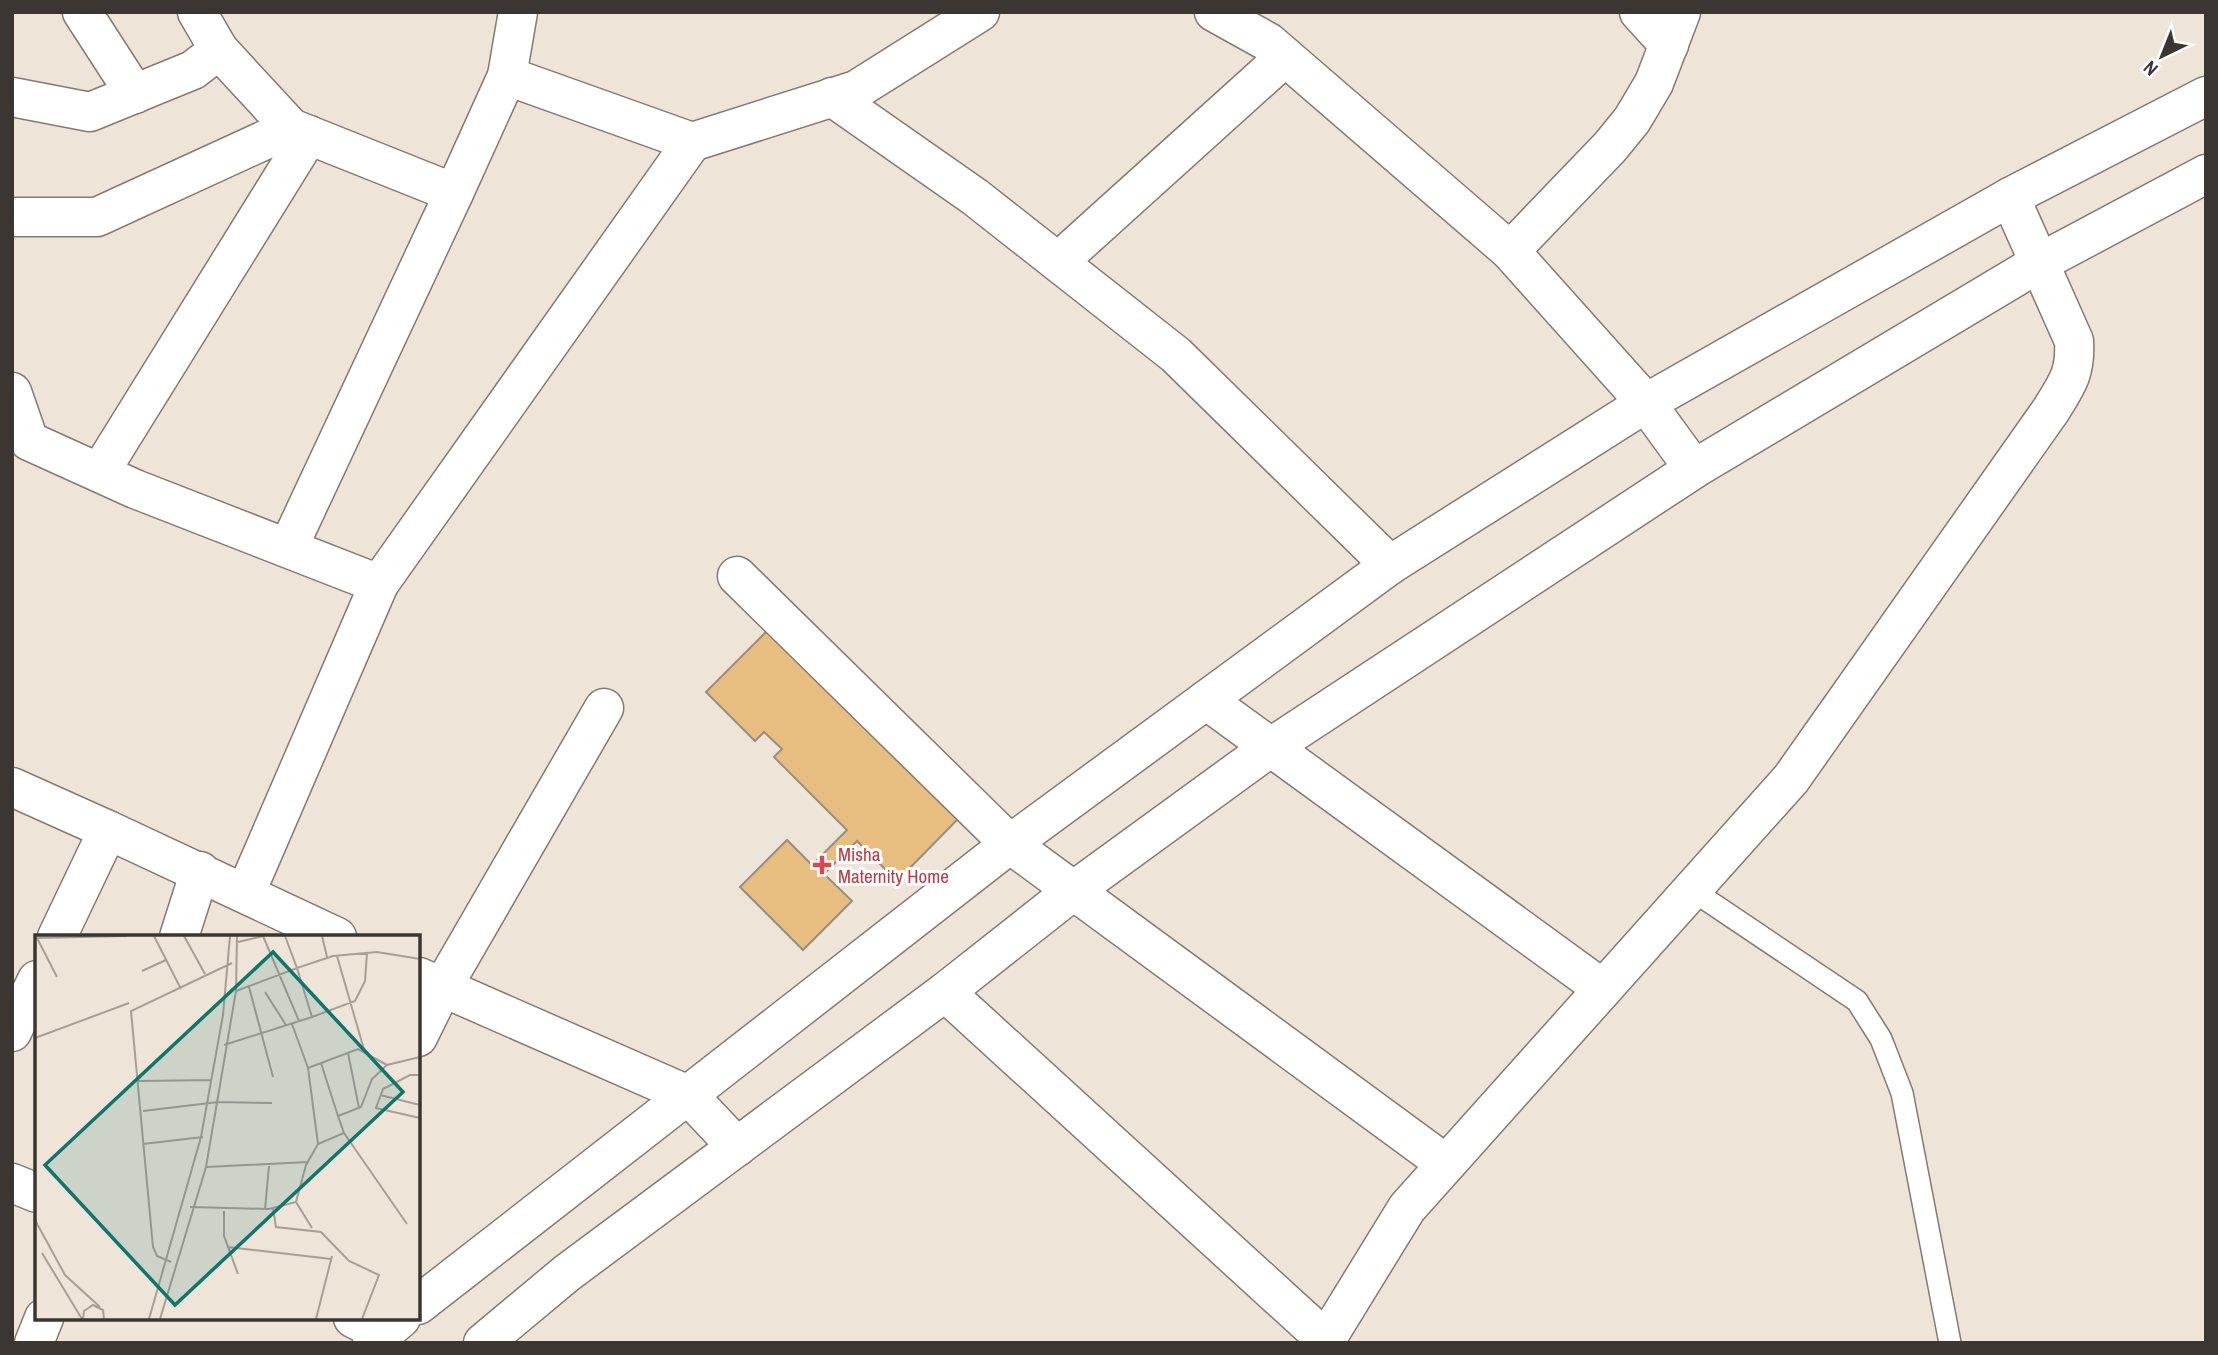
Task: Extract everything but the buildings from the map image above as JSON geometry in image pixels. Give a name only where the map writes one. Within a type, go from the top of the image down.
[{"type":"street","points":[[82,12],[135,94]]},
{"type":"street","points":[[197,12],[219,50],[300,132],[454,192]]},
{"type":"street","points":[[288,548],[507,76],[518,12]]},
{"type":"street","points":[[246,892],[379,584],[692,142],[856,90],[980,12]]},
{"type":"street","points":[[1510,251],[1610,147],[1632,120],[1654,83],[1675,29],[1639,12]]},
{"type":"street","points":[[1234,17],[1268,42],[1510,251],[1646,403],[1694,469]]},
{"type":"street","points":[[12,97],[90,112],[193,70],[219,50]]},
{"type":"street","points":[[1058,262],[1285,57]]},
{"type":"street","points":[[507,76],[692,142]]},
{"type":"street","points":[[420,1303],[1010,844],[1390,565],[1646,403],[2010,197],[2206,96]]},
{"type":"street","points":[[832,97],[975,197],[1176,355],[1390,565]]},
{"type":"street","points":[[12,217],[97,217],[300,132]]},
{"type":"street","points":[[100,472],[300,132]]},
{"type":"street","points":[[483,1343],[567,1273],[945,992],[1073,891],[1271,747],[1694,469],[2039,263],[2206,174]]},
{"type":"street","points":[[945,992],[1325,1341],[1406,1208],[1791,779],[2051,410],[2075,363],[2074,341],[2010,197]]},
{"type":"street","points":[[12,392],[29,441],[135,488],[379,584]]},
{"type":"street","points":[[737,576],[1010,844],[1446,1164]]},
{"type":"street","points":[[1206,700],[1603,989]]},
{"type":"street","points":[[420,1028],[430,982],[604,708]]},
{"type":"street","points":[[12,787],[246,892],[282,925],[328,935]]},
{"type":"street","points":[[58,935],[108,830]]},
{"type":"street","points":[[180,935],[200,871]]},
{"type":"street","points":[[430,982],[688,1095],[737,1146]]},
{"type":"street","points":[[12,1032],[35,984]]},
{"type":"street","points":[[12,1183],[35,1192]]},
{"type":"street","points":[[34,1343],[43,1320]]},
{"type":"lane","points":[[1692,890],[1857,1001],[1881,1039],[1902,1093],[1950,1343]]},
{"type":"place","name":"Misha Maternity Home","points":[[822,865]]}]
